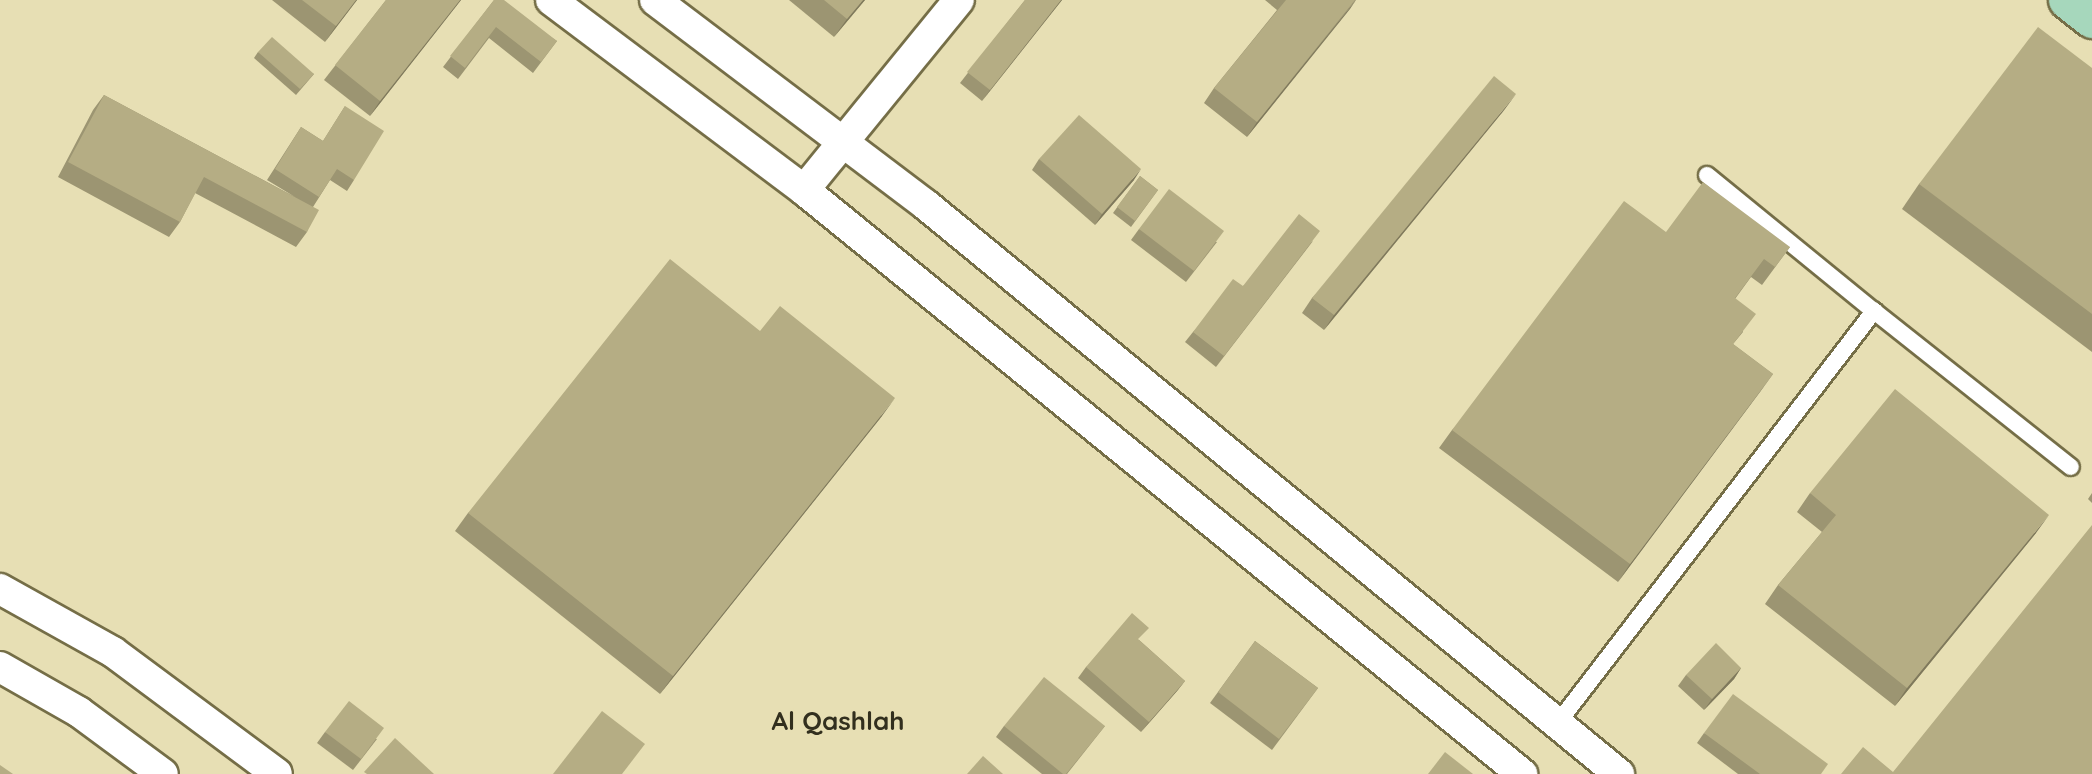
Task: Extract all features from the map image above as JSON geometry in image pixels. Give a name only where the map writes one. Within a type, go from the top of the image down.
[{"type":"main road","points":[[2068,0],[2092,19]]},
{"type":"street","points":[[551,0],[804,190],[1522,774]]},
{"type":"street","points":[[655,0],[846,141],[1619,774]]},
{"type":"street","points":[[804,190],[959,0]]},
{"type":"street","points":[[0,589],[113,652],[276,774]]},
{"type":"street","points":[[0,667],[79,712],[163,774]]},
{"type":"lane","points":[[1707,175],[2071,467]]},
{"type":"lane","points":[[1557,724],[1874,310]]},
{"type":"building","points":[[302,0],[356,0],[336,26]]},
{"type":"building","points":[[386,0],[460,0],[380,101],[335,65]]},
{"type":"building","points":[[494,0],[504,0],[557,41],[541,62],[496,27],[465,68],[450,56]]},
{"type":"building","points":[[824,0],[863,0],[847,19]]},
{"type":"building","points":[[1025,0],[1061,0],[990,90],[967,72]]},
{"type":"building","points":[[1286,0],[1355,0],[1257,122],[1214,88]]},
{"type":"building","points":[[2038,27],[2092,68],[2092,314],[1919,184]]},
{"type":"building","points":[[272,37],[314,74],[300,89],[258,52]]},
{"type":"building","points":[[1494,76],[1516,94],[1334,315],[1312,298]]},
{"type":"building","points":[[104,95],[319,210],[307,232],[204,177],[180,222],[68,162]]},
{"type":"building","points":[[345,106],[384,131],[354,180],[337,169],[319,197],[275,169],[301,127],[323,141]]},
{"type":"building","points":[[1079,115],[1141,169],[1102,214],[1039,159]]},
{"type":"building","points":[[1140,176],[1158,190],[1135,221],[1117,207]]},
{"type":"building","points":[[1703,182],[1790,247],[1775,267],[1764,259],[1735,298],[1756,314],[1733,344],[1773,374],[1630,564],[1452,430],[1624,201],[1666,232]]},
{"type":"building","points":[[1169,189],[1224,231],[1194,271],[1139,229]]},
{"type":"building","points":[[1299,214],[1320,231],[1224,356],[1193,332],[1233,279],[1243,286]]},
{"type":"building","points":[[670,259],[760,331],[780,306],[895,398],[673,676],[468,513]]},
{"type":"building","points":[[1895,389],[2049,515],[1907,688],[1778,585],[1836,515],[1810,493]]},
{"type":"building","points":[[2092,525],[2092,774],[1841,774],[1863,747],[1893,772]]},
{"type":"building","points":[[1132,613],[1149,628],[1138,639],[1185,681],[1149,722],[1086,667]]},
{"type":"building","points":[[1255,641],[1318,688],[1279,739],[1218,692]]},
{"type":"building","points":[[1716,643],[1741,668],[1712,699],[1686,675]]},
{"type":"building","points":[[1044,677],[1105,726],[1066,774],[1004,726]]},
{"type":"building","points":[[1733,694],[1828,764],[1821,774],[1760,774],[1704,733]]},
{"type":"building","points":[[349,701],[384,728],[361,759],[325,732]]},
{"type":"building","points":[[602,711],[645,744],[622,774],[553,774]]},
{"type":"building","points":[[395,738],[434,774],[364,772]]},
{"type":"building","points":[[1445,752],[1473,774],[1428,774]]},
{"type":"building","points":[[983,756],[1003,774],[967,774]]},
{"type":"building","points":[[0,765],[13,774],[0,774]]},
{"type":"district","name":"Al Qashlah","points":[[838,721]]}]
